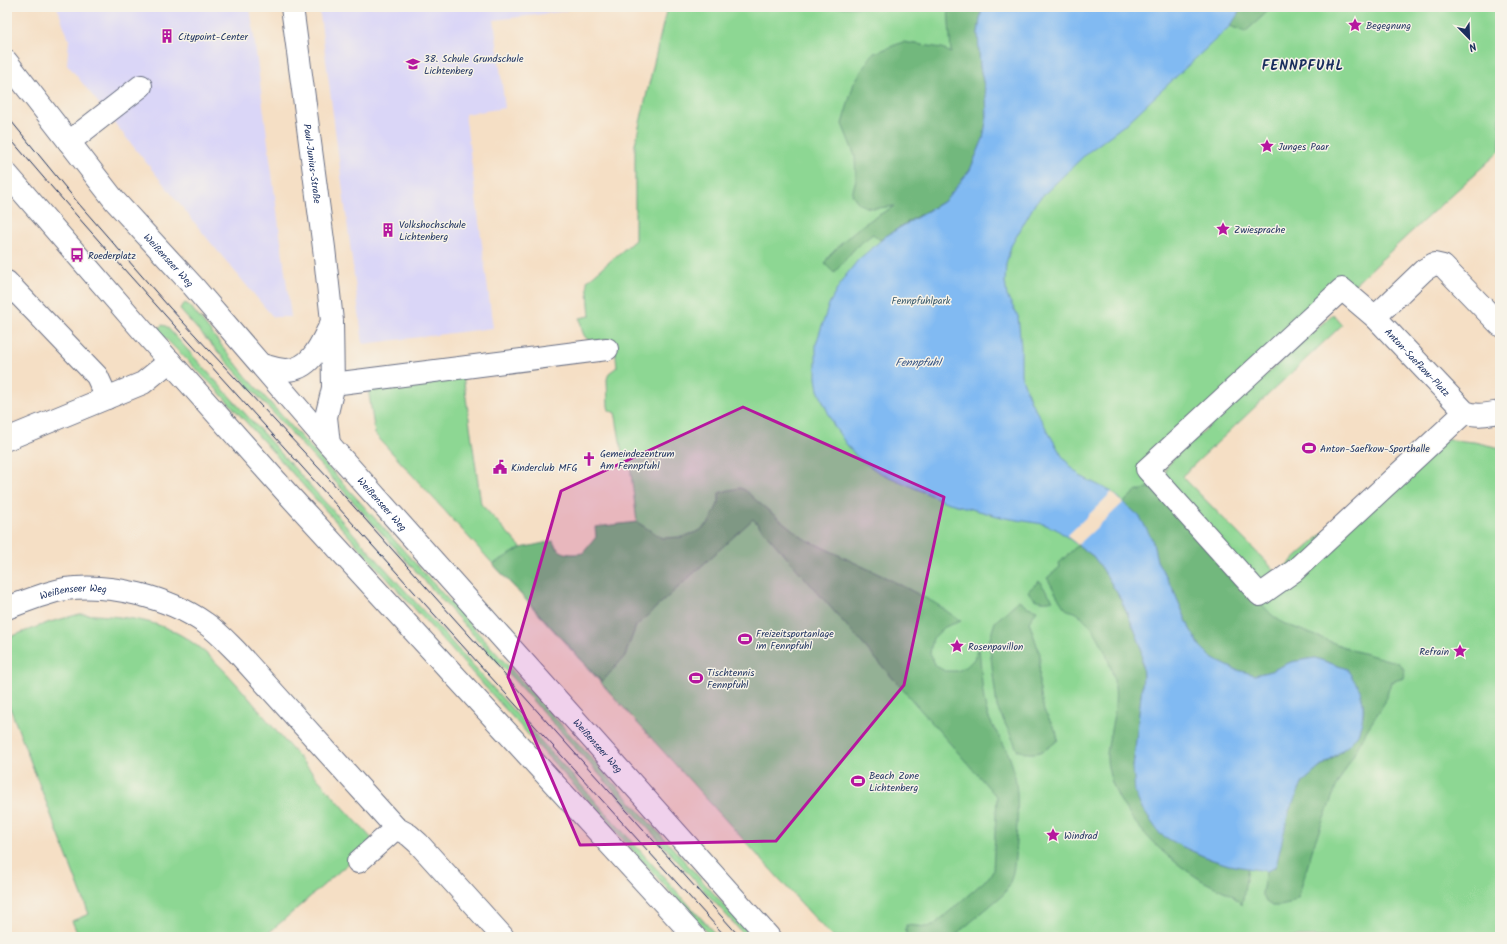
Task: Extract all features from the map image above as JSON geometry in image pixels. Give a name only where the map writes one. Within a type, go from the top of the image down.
[{"type":"main road","name":"Paul-Junius-Straße","points":[[292,7],[324,248],[332,321],[333,384],[326,417],[329,444]]},
{"type":"main road","name":"Weißenseer Weg","points":[[7,62],[115,201],[193,286],[329,444],[769,937]]},
{"type":"main road","points":[[69,142],[141,86]]},
{"type":"main road","points":[[7,174],[142,330],[286,492],[695,937]]},
{"type":"main road","points":[[1375,317],[1424,270],[1434,264],[1443,266],[1500,325]]},
{"type":"main road","points":[[7,282],[97,376],[106,398]]},
{"type":"main road","name":"Anton-Saefkow-Platz","points":[[1342,289],[1375,317],[1465,412],[1294,571],[1260,595],[1147,469],[1342,289]]},
{"type":"main road","points":[[262,365],[286,370],[296,369],[315,355],[332,321]]},
{"type":"main road","points":[[333,384],[608,349]]},
{"type":"main road","points":[[7,439],[143,383],[170,361]]},
{"type":"main road","points":[[1465,412],[1473,415],[1482,415],[1500,412]]},
{"type":"main road","name":"Weißenseer Weg","points":[[7,608],[42,595],[65,590],[100,588],[147,597],[167,603],[188,612],[206,623],[222,636],[237,652],[396,828],[409,835],[418,843],[503,937]]},
{"type":"main road","points":[[358,862],[396,828]]},
{"type":"highlighted area","points":[[743,407],[944,497],[904,685],[776,841],[580,845],[508,677],[561,491]]},
{"type":"shaded area","points":[[57,7],[250,7],[291,317],[273,317],[211,243],[67,64],[69,40]]},
{"type":"shaded area","points":[[319,7],[566,7],[567,11],[494,20],[505,108],[465,114],[493,328],[363,344]]},
{"type":"green space","name":"Fennpfuhlpark","points":[[667,7],[1500,7],[1500,151],[1166,460],[1163,472],[1165,479],[1166,468],[1174,458],[1333,314],[1342,325],[1182,476],[1277,573],[1262,581],[1271,579],[1431,438],[1474,442],[1500,448],[1500,937],[989,937],[987,934],[984,937],[832,937],[375,434],[368,388],[463,376],[481,504],[565,595],[637,522],[630,465],[624,465],[615,413],[609,410],[608,406],[607,379],[609,373],[617,367],[614,339],[594,341],[586,338],[583,334],[580,318],[590,316],[587,281],[635,240],[635,144]]},
{"type":"green space","points":[[948,7],[982,7],[978,33],[980,67],[986,95],[987,116],[983,139],[970,170],[946,200],[912,219],[880,240],[873,234],[857,246],[834,273],[825,264],[831,254],[857,230],[895,206],[877,208],[864,206],[859,203],[852,194],[856,179],[855,156],[842,124],[854,83],[872,54],[903,42],[942,48],[951,53]]},
{"type":"green space","points":[[1240,7],[1269,7],[1264,15],[1245,32],[1230,26],[1237,16]]},
{"type":"green space","points":[[185,303],[190,306],[246,376],[753,937],[746,937],[182,312],[180,308]]},
{"type":"green space","points":[[162,325],[166,326],[718,937],[711,937],[218,391],[160,333],[159,328]]},
{"type":"green space","points":[[740,488],[745,490],[803,538],[935,603],[961,621],[945,627],[933,638],[930,653],[936,666],[945,671],[957,671],[966,667],[974,659],[978,649],[979,650],[983,691],[988,716],[1007,751],[1016,784],[1017,818],[1015,861],[1008,888],[1004,894],[953,937],[906,937],[906,925],[927,927],[935,924],[989,877],[993,870],[997,797],[753,519],[636,626],[625,656],[602,682],[493,564],[521,548],[553,541],[558,549],[565,553],[583,553],[596,537],[595,527],[637,522],[662,538],[682,537],[699,531],[709,523],[719,502],[719,493]]},
{"type":"green space","points":[[1150,488],[1272,615],[1283,623],[1352,650],[1399,663],[1404,670],[1404,678],[1391,682],[1385,702],[1367,730],[1337,785],[1314,844],[1298,898],[1289,904],[1272,906],[1266,902],[1262,893],[1266,871],[1275,867],[1277,862],[1286,820],[1298,790],[1308,777],[1338,755],[1350,741],[1358,729],[1363,716],[1364,709],[1362,699],[1347,669],[1315,658],[1291,662],[1271,671],[1255,675],[1234,669],[1213,659],[1200,646],[1190,629],[1172,587],[1157,561],[1152,539],[1123,503],[1137,490],[1141,491]]},
{"type":"green space","points":[[1078,545],[1093,556],[1102,568],[1119,596],[1141,646],[1143,677],[1133,768],[1181,846],[1210,859],[1229,865],[1248,867],[1242,905],[1230,894],[1201,880],[1166,855],[1136,824],[1115,790],[1110,778],[1107,760],[1108,744],[1115,705],[1115,686],[1111,667],[1100,640],[1095,632],[1089,624],[1075,612],[1067,610],[1064,607],[1047,578],[1060,567],[1059,563]]},
{"type":"green space","points":[[1039,581],[1053,600],[1046,601],[1035,599],[1030,594],[1028,591]]},
{"type":"green space","points":[[1019,600],[1028,607],[1037,610],[1029,622],[1040,654],[1039,685],[1044,711],[1056,731],[1058,740],[1048,748],[1035,753],[1017,750],[997,707],[989,641],[995,622]]},
{"type":"green space","points":[[80,614],[127,618],[162,626],[188,640],[203,651],[218,664],[246,694],[283,739],[374,841],[264,937],[79,937],[72,921],[89,914],[7,700],[7,638],[50,622]]},
{"type":"water","name":"Fennpfuhl","points":[[982,7],[1240,7],[1237,16],[1230,26],[1127,123],[1087,153],[1036,202],[1011,246],[1006,264],[1005,282],[1007,296],[1018,316],[1021,347],[1021,375],[1031,402],[1062,456],[1070,466],[1080,476],[1112,492],[1140,517],[1152,539],[1157,561],[1172,587],[1190,629],[1200,646],[1213,659],[1234,669],[1255,675],[1271,671],[1291,662],[1315,658],[1347,669],[1360,690],[1363,703],[1363,712],[1362,722],[1358,734],[1350,744],[1303,782],[1289,811],[1277,862],[1273,868],[1266,871],[1229,865],[1210,859],[1181,846],[1160,834],[1141,807],[1135,793],[1133,768],[1143,677],[1141,646],[1119,596],[1093,556],[1056,529],[1043,524],[1005,518],[946,502],[878,472],[858,458],[847,445],[834,426],[818,390],[816,378],[816,344],[829,304],[843,279],[858,260],[886,236],[946,200],[970,170],[983,139],[987,116],[986,95],[980,67],[978,33]]},
{"type":"pier","points":[[1112,492],[1123,503],[1078,545],[1067,536]]},
{"type":"tram line","points":[[7,116],[79,204],[169,307],[329,479],[740,937]]},
{"type":"tram line","points":[[7,135],[162,312],[726,937]]},
{"type":"place","name":"Begegnung","points":[[1355,25]]},
{"type":"place","name":"Citypoint-Center","points":[[167,36]]},
{"type":"place","name":"38. Schule Grundschule Lichtenberg","points":[[413,64]]},
{"type":"place","name":"Junges Paar","points":[[1267,146]]},
{"type":"place","name":"Zwiesprache","points":[[1223,229]]},
{"type":"place","name":"Volkshochschule Lichtenberg","points":[[388,230]]},
{"type":"place","name":"Roederplatz","points":[[77,255]]},
{"type":"place","name":"Anton-Saefkow-Sporthalle","points":[[1309,448]]},
{"type":"place","name":"Gemeindezentrum Am Fennpfuhl","points":[[589,459]]},
{"type":"place","name":"Kinderclub MFG","points":[[500,467]]},
{"type":"place","name":"Freizeitsportanlage im Fennpfuhl","points":[[745,639]]},
{"type":"place","name":"Rosenpavillon","points":[[957,646]]},
{"type":"place","name":"Refrain","points":[[1460,651]]},
{"type":"place","name":"Tischtennis Fennpfuhl","points":[[696,678]]},
{"type":"place","name":"Beach Zone Lichtenberg","points":[[858,781]]},
{"type":"place","name":"Windrad","points":[[1053,835]]},
{"type":"district","name":"FENNPFUHL","points":[[1303,65]]}]
